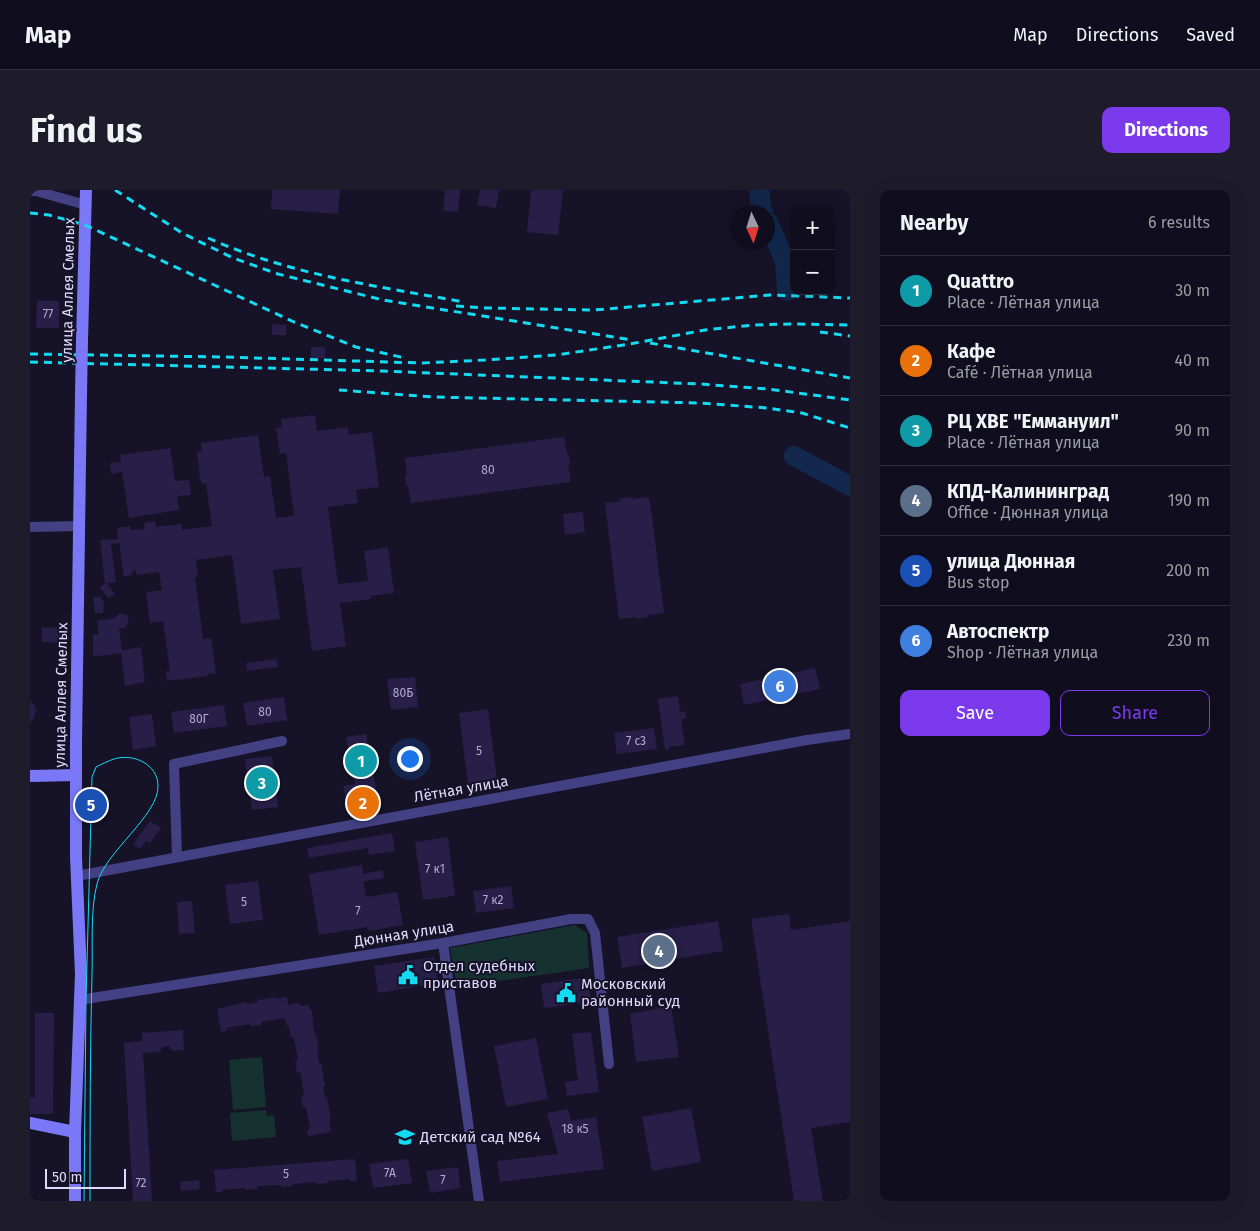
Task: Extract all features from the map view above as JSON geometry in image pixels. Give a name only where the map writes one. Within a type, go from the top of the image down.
[{"type":"main road","name":"улица Аллея Смелых","points":[[75,1201],[75,1132],[81,974],[77,876],[76,775],[81,394],[86,190]]},
{"type":"main road","points":[[30,776],[76,775]]},
{"type":"main road","points":[[30,1123],[75,1132]]},
{"type":"street","points":[[30,191],[86,205]]},
{"type":"street","points":[[30,527],[80,526]]},
{"type":"street","name":"Лётная улица","points":[[77,876],[808,740],[850,734]]},
{"type":"street","points":[[177,856],[174,764],[282,741]]},
{"type":"street","name":"Дюнная улица","points":[[79,1000],[443,943],[571,919],[588,919],[595,933],[610,1064]]},
{"type":"street","points":[[443,943],[476,1201]]},
{"type":"green space","points":[[575,925],[587,933],[589,968],[457,987],[450,948]]},
{"type":"green space","points":[[262,1057],[266,1107],[233,1110],[229,1060]]},
{"type":"green space","points":[[266,1110],[267,1116],[274,1115],[276,1137],[232,1141],[230,1113]]},
{"type":"building","points":[[272,190],[340,190],[338,214],[271,209]]},
{"type":"building","points":[[445,190],[460,190],[458,212],[443,211]]},
{"type":"building","points":[[480,190],[499,190],[496,208],[477,205]]},
{"type":"building","points":[[531,190],[563,190],[558,235],[527,232]]},
{"type":"building","points":[[37,300],[59,301],[59,328],[36,328]]},
{"type":"building","points":[[272,324],[286,325],[286,335],[272,335]]},
{"type":"building","points":[[311,347],[325,347],[325,358],[311,358]]},
{"type":"building","points":[[315,415],[317,431],[348,427],[349,435],[372,432],[379,487],[356,490],[358,503],[328,507],[338,584],[368,581],[364,551],[388,547],[394,593],[370,596],[371,599],[340,603],[346,646],[312,651],[301,567],[273,570],[280,619],[241,624],[232,555],[196,560],[198,577],[195,577],[203,639],[211,638],[216,673],[208,674],[208,676],[167,681],[166,671],[170,671],[163,621],[150,623],[146,592],[162,590],[159,572],[136,575],[136,570],[132,571],[132,575],[124,577],[119,543],[111,544],[116,582],[107,583],[115,594],[108,598],[100,587],[105,584],[100,540],[118,539],[117,528],[130,526],[131,530],[145,529],[144,523],[155,521],[156,527],[182,524],[182,530],[212,526],[206,483],[202,484],[200,479],[197,452],[202,451],[201,443],[258,435],[264,477],[270,476],[276,518],[294,516],[286,453],[280,454],[276,428],[282,427],[281,419]]},
{"type":"building","points":[[564,437],[567,454],[569,454],[570,465],[568,465],[571,482],[411,503],[408,486],[406,486],[405,458]]},
{"type":"building","points":[[170,448],[175,481],[189,480],[191,495],[177,496],[179,510],[129,518],[122,472],[111,474],[110,463],[121,462],[120,455]]},
{"type":"building","points":[[632,497],[632,499],[648,497],[650,501],[664,613],[636,619],[636,617],[619,619],[605,503],[621,501],[620,498]]},
{"type":"building","points":[[583,512],[585,532],[565,535],[563,514]]},
{"type":"building","points":[[93,597],[101,597],[101,600],[104,600],[103,613],[95,613]]},
{"type":"building","points":[[120,613],[127,615],[129,620],[125,628],[119,628],[122,650],[141,647],[145,682],[125,686],[121,653],[93,657],[93,635],[99,634],[97,621],[114,618]]},
{"type":"building","points":[[42,627],[61,628],[60,643],[42,642]]},
{"type":"building","points":[[276,659],[278,667],[247,671],[246,663]]},
{"type":"building","points":[[815,668],[820,689],[744,705],[740,684]]},
{"type":"building","points":[[415,677],[418,707],[391,710],[387,679]]},
{"type":"building","points":[[678,696],[680,712],[685,711],[686,718],[681,719],[685,745],[669,747],[669,749],[665,750],[658,699]]},
{"type":"building","points":[[284,697],[287,720],[247,726],[243,703]]},
{"type":"building","points":[[30,700],[36,710],[34,718],[30,723]]},
{"type":"building","points":[[224,705],[227,726],[174,733],[171,712]]},
{"type":"building","points":[[488,709],[498,789],[469,793],[459,713]]},
{"type":"building","points":[[152,714],[156,746],[133,750],[129,717]]},
{"type":"building","points":[[654,728],[657,749],[617,754],[614,733]]},
{"type":"building","points":[[366,734],[379,805],[348,811],[343,786],[355,784],[346,737]]},
{"type":"building","points":[[272,756],[278,807],[252,810],[245,759]]},
{"type":"building","points":[[150,821],[161,828],[150,843],[146,841],[140,849],[133,844]]},
{"type":"building","points":[[392,833],[395,851],[369,855],[368,848],[309,858],[307,848]]},
{"type":"building","points":[[448,837],[455,896],[423,900],[415,842]]},
{"type":"building","points":[[362,865],[363,874],[383,870],[384,878],[363,882],[366,897],[397,892],[403,925],[369,931],[368,927],[319,935],[309,874]]},
{"type":"building","points":[[258,881],[263,920],[230,924],[225,885]]},
{"type":"building","points":[[511,886],[514,908],[476,913],[473,891]]},
{"type":"building","points":[[192,901],[195,933],[179,934],[177,902]]},
{"type":"building","points":[[789,914],[791,930],[850,921],[850,1122],[811,1128],[823,1201],[794,1201],[751,919]]},
{"type":"building","points":[[718,921],[723,951],[622,968],[617,937]]},
{"type":"building","points":[[434,957],[438,983],[378,993],[374,966]]},
{"type":"building","name":"Московский районный суд","points":[[588,977],[591,1002],[544,1008],[541,984]]},
{"type":"building","points":[[275,997],[275,999],[287,997],[288,1005],[299,1003],[300,1006],[309,1005],[310,1010],[312,1010],[314,1034],[316,1034],[319,1051],[317,1051],[319,1063],[321,1062],[325,1098],[327,1097],[331,1121],[329,1121],[331,1132],[308,1136],[307,1130],[310,1129],[306,1107],[303,1107],[301,1096],[304,1095],[300,1072],[297,1073],[295,1061],[298,1060],[294,1037],[291,1038],[289,1026],[287,1026],[285,1018],[261,1022],[262,1025],[250,1026],[250,1024],[226,1028],[227,1031],[221,1032],[217,1009]]},
{"type":"building","points":[[671,1006],[679,1057],[636,1062],[630,1014]]},
{"type":"building","points":[[35,1013],[54,1013],[53,1114],[30,1114],[30,1097],[35,1098]]},
{"type":"building","points":[[183,1030],[184,1050],[173,1051],[173,1049],[170,1050],[170,1046],[161,1047],[161,1050],[158,1052],[143,1053],[152,1201],[133,1201],[124,1043],[142,1041],[142,1033]]},
{"type":"building","points":[[591,1032],[599,1092],[567,1096],[565,1082],[578,1080],[572,1034]]},
{"type":"building","points":[[536,1038],[548,1099],[506,1107],[494,1046]]},
{"type":"building","points":[[691,1108],[701,1162],[652,1171],[642,1117]]},
{"type":"building","points":[[568,1109],[571,1121],[596,1117],[604,1169],[500,1182],[497,1161],[558,1154],[547,1113]]},
{"type":"building","points":[[355,1159],[357,1181],[350,1181],[350,1179],[328,1181],[328,1183],[293,1184],[293,1186],[281,1187],[281,1185],[257,1186],[258,1189],[246,1190],[245,1188],[216,1192],[214,1170]]},
{"type":"building","points":[[408,1159],[412,1183],[373,1188],[369,1164]]},
{"type":"building","points":[[458,1167],[460,1188],[430,1193],[426,1171]]},
{"type":"building","points":[[199,1180],[200,1189],[181,1191],[180,1182]]},
{"type":"waterway","points":[[759,190],[761,205]]},
{"type":"waterway","points":[[775,238],[785,261],[787,291]]},
{"type":"waterway","points":[[794,456],[850,486]]},
{"type":"tram line","points":[[84,1201],[86,1000],[92,777],[96,767],[114,759],[129,758],[136,759],[149,766],[157,778],[158,786],[156,797],[150,809],[102,872],[97,884],[93,905],[90,1201]]},
{"type":"railway","points":[[115,190],[182,233],[233,258],[278,274],[383,300],[632,340]]},
{"type":"railway","points":[[30,213],[49,215],[85,225],[294,322],[356,347],[405,358]]},
{"type":"railway","points":[[208,238],[239,251],[302,270],[334,278],[464,302]]},
{"type":"railway","points":[[456,306],[594,310],[770,295],[850,298]]},
{"type":"railway","points":[[30,354],[422,363],[556,355],[705,330],[753,325],[850,325]]},
{"type":"railway","points":[[820,332],[850,336]]},
{"type":"railway","points":[[650,343],[850,378]]},
{"type":"railway","points":[[30,362],[382,371],[700,384],[768,389],[850,400]]},
{"type":"railway","points":[[339,390],[433,397],[700,403],[767,408],[802,413],[850,428]]},
{"type":"place","name":"Автоспектр","points":[[780,686]]},
{"type":"place","name":"Quattro","points":[[361,761]]},
{"type":"place","name":"РЦ ХВЕ \"Еммануил\"","points":[[262,783]]},
{"type":"place","name":"Кафе","points":[[363,803]]},
{"type":"place","name":"улица Дюнная","points":[[91,805]]},
{"type":"place","name":"КПД-Калининград","points":[[659,951]]},
{"type":"place","name":"Отдел судебных приставов","points":[[408,975]]},
{"type":"place","name":"Московский районный суд","points":[[566,993]]},
{"type":"place","name":"Детский сад №64","points":[[405,1137]]}]
